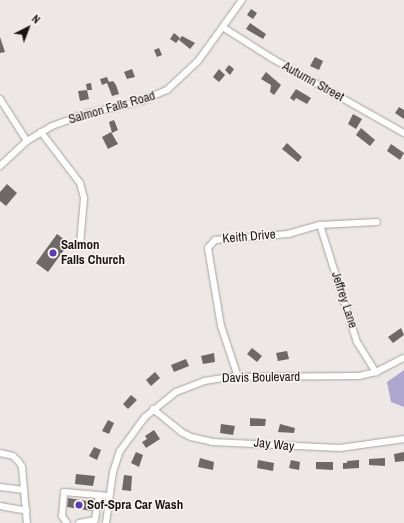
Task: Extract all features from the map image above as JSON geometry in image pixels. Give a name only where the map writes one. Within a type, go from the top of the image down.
[{"type":"street","name":"Salmon Falls Road","points":[[0,166],[27,141],[41,132],[79,116],[141,101],[167,90],[186,74],[224,28],[242,0]]},
{"type":"street","name":"Autumn Street","points":[[224,28],[404,133]]},
{"type":"street","points":[[0,99],[27,141]]},
{"type":"street","points":[[41,132],[80,183],[84,198],[80,245]]},
{"type":"street","name":"Keith Drive","points":[[238,377],[221,326],[208,248],[215,240],[288,234],[320,225],[377,222]]},
{"type":"street","name":"Jeffrey Lane","points":[[320,225],[357,342],[376,372]]},
{"type":"street","name":"Davis Boulevard","points":[[106,523],[113,472],[120,451],[135,428],[153,409],[176,392],[194,384],[211,379],[238,377],[350,377],[376,372],[404,358]]},
{"type":"street","name":"Jay Way","points":[[153,409],[181,432],[191,438],[212,442],[340,448],[404,439]]},
{"type":"street","points":[[0,452],[13,456],[19,462],[27,511],[27,523]]},
{"type":"street","points":[[0,487],[24,490]]},
{"type":"street","points":[[67,523],[62,512],[64,492],[109,496]]},
{"type":"street","points":[[79,523],[95,520],[99,495]]},
{"type":"street","points":[[0,506],[27,511]]},
{"type":"shaded area","points":[[404,370],[404,407],[391,402],[387,382]]},
{"type":"building","points":[[251,9],[257,13],[253,19],[247,15]]},
{"type":"building","points":[[250,23],[266,34],[263,39],[246,29]]},
{"type":"building","points":[[174,33],[180,38],[176,43],[170,39]]},
{"type":"building","points":[[182,36],[195,43],[190,49],[179,40]]},
{"type":"building","points":[[0,37],[5,52],[0,53]]},
{"type":"building","points":[[159,48],[162,55],[157,57],[154,50]]},
{"type":"building","points":[[315,57],[323,61],[319,70],[310,66]]},
{"type":"building","points":[[229,65],[234,69],[230,75],[225,70]]},
{"type":"building","points":[[132,69],[135,77],[127,79],[124,72]]},
{"type":"building","points":[[219,69],[225,75],[219,82],[213,77]]},
{"type":"building","points":[[266,72],[281,85],[274,95],[270,92],[271,85],[261,79]]},
{"type":"building","points":[[107,77],[109,82],[113,81],[116,85],[119,94],[112,96],[107,83],[102,85],[100,79]]},
{"type":"building","points":[[91,83],[92,90],[87,90],[86,84]]},
{"type":"building","points":[[296,89],[311,98],[307,104],[296,98],[294,101],[290,98]]},
{"type":"building","points":[[87,90],[89,99],[80,101],[78,91]]},
{"type":"building","points":[[399,107],[404,110],[404,119],[395,113]]},
{"type":"building","points":[[353,114],[362,119],[356,129],[348,124]]},
{"type":"building","points":[[114,120],[118,130],[112,133],[109,122]]},
{"type":"building","points":[[361,128],[375,140],[370,146],[356,135]]},
{"type":"building","points":[[111,132],[118,144],[108,149],[102,137]]},
{"type":"building","points":[[287,143],[302,157],[298,162],[282,149]]},
{"type":"building","points":[[391,144],[404,153],[400,160],[387,151]]},
{"type":"building","points":[[7,184],[17,193],[6,206],[0,201],[0,192]]},
{"type":"building","name":"Salmon Falls Church","points":[[57,234],[69,243],[48,272],[36,263]]},
{"type":"building","points":[[401,328],[404,335],[393,343],[388,337]]},
{"type":"building","points":[[252,348],[262,356],[257,362],[247,354]]},
{"type":"building","points":[[287,351],[289,359],[278,361],[276,353]]},
{"type":"building","points":[[214,353],[215,362],[203,364],[201,356]]},
{"type":"building","points":[[186,359],[189,366],[174,372],[171,365]]},
{"type":"building","points":[[155,372],[160,378],[151,386],[146,380]]},
{"type":"building","points":[[131,395],[137,400],[128,409],[123,404]]},
{"type":"building","points":[[250,418],[266,419],[265,426],[250,426]]},
{"type":"building","points":[[108,420],[114,423],[109,434],[102,431]]},
{"type":"building","points":[[221,424],[235,426],[233,435],[220,433]]},
{"type":"building","points":[[280,424],[295,428],[294,433],[278,432]]},
{"type":"building","points":[[154,430],[160,439],[146,448],[142,442],[147,439],[145,436]]},
{"type":"building","points":[[94,447],[101,450],[97,460],[89,456]]},
{"type":"building","points":[[136,452],[143,455],[139,467],[131,463]]},
{"type":"building","points":[[404,452],[404,461],[395,462],[394,454]]},
{"type":"building","points":[[200,458],[214,462],[213,470],[198,467]]},
{"type":"building","points":[[385,458],[385,466],[369,465],[369,459]]},
{"type":"building","points":[[258,460],[274,463],[273,471],[257,468]]},
{"type":"building","points":[[291,460],[300,462],[299,470],[289,468]]},
{"type":"building","points":[[359,460],[359,468],[343,469],[343,463],[347,463],[347,461]]},
{"type":"building","points":[[316,462],[333,462],[333,470],[316,469]]},
{"type":"building","points":[[76,474],[95,476],[93,486],[75,484]]},
{"type":"building","points":[[124,475],[132,476],[131,491],[122,490]]},
{"type":"building","name":"Sof-Spra Car Wash","points":[[68,498],[93,502],[92,511],[67,507]]},
{"type":"place","name":"Salmon Falls Church","points":[[53,253]]},
{"type":"place","name":"Sof-Spra Car Wash","points":[[79,505]]}]
